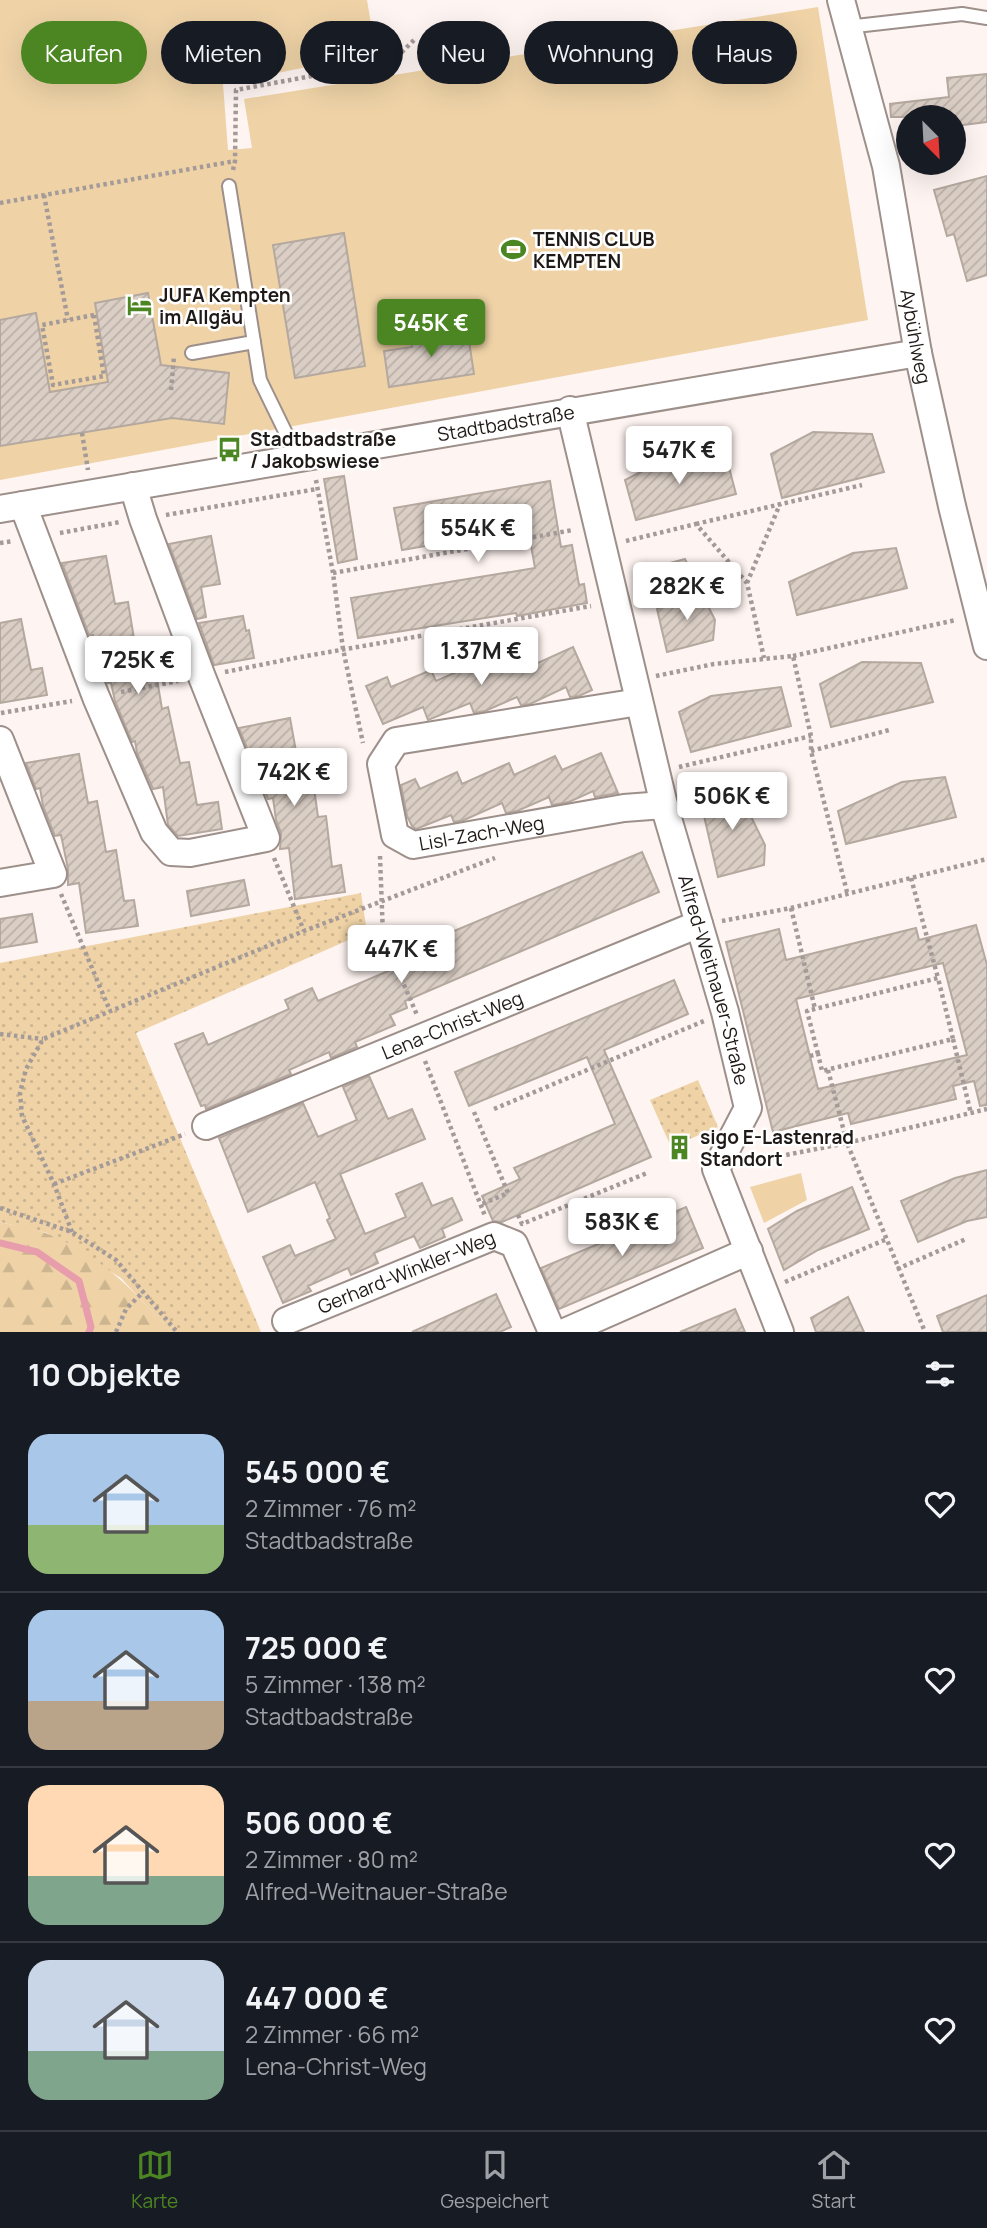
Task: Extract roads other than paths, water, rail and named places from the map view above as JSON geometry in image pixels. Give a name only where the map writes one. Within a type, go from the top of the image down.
[{"type":"street","name":"Aybühlweg","points":[[841,0],[886,166],[918,353],[987,646]]},
{"type":"street","name":"Stadtbadstraße","points":[[133,486],[142,519],[266,838],[190,853],[171,852],[154,832],[11,507],[91,494],[133,486],[305,456],[570,411],[918,353]]},
{"type":"street","name":"Alfred-Weitnauer-Straße","points":[[570,411],[664,805],[725,1012],[748,1108],[716,1169],[749,1251]]},
{"type":"street","name":"Lisl-Zach-Weg","points":[[637,692],[396,741],[382,764],[395,835],[413,845],[624,808],[664,805]]},
{"type":"street","points":[[0,740],[53,874],[0,883]]},
{"type":"street","name":"Lena-Christ-Weg","points":[[206,1126],[699,924]]},
{"type":"street","name":"Gerhard-Winkler-Weg","points":[[286,1321],[494,1236],[514,1244],[552,1332]]},
{"type":"street","points":[[565,1332],[749,1251],[780,1332]]},
{"type":"lane","points":[[847,27],[962,14],[987,18]]},
{"type":"lane","points":[[229,186],[260,380],[305,456]]},
{"type":"lane","points":[[192,353],[254,342]]},
{"type":"waterway","points":[[0,1243],[37,1252],[79,1281],[91,1327],[89,1332]]},
{"type":"place","name":"TENNIS CLUB KEMPTEN","points":[[513,250]]},
{"type":"place","name":"JUFA Kempten im Allgäu","points":[[139,306]]},
{"type":"place","name":"Stadtbadstraße / Jakobswiese","points":[[230,450]]},
{"type":"place","name":"sigo E-Lastenrad Standort","points":[[680,1148]]}]
